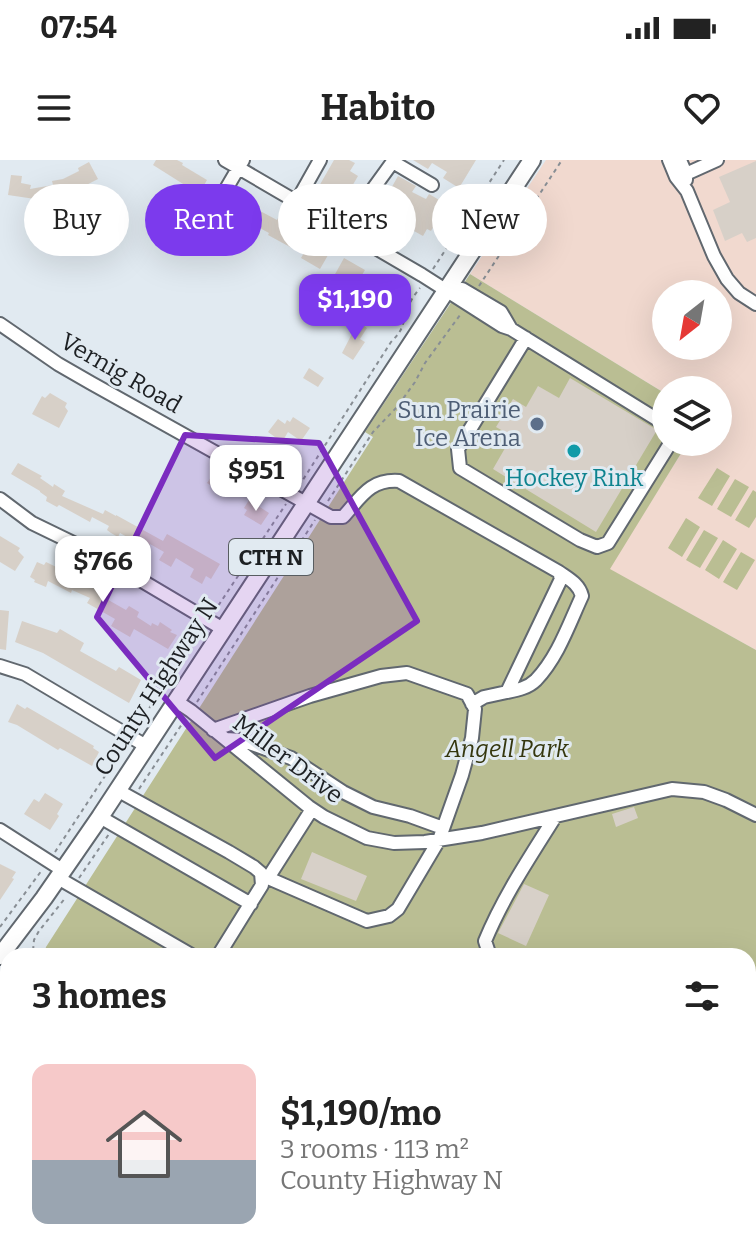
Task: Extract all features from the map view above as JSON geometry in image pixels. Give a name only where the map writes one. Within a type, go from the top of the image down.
[{"type":"main road","name":"County Highway N","points":[[10,948],[65,879],[117,790],[223,629],[314,507],[447,290],[532,160]]},
{"type":"street","points":[[225,160],[241,164],[278,188]]},
{"type":"street","points":[[307,184],[320,160]]},
{"type":"street","points":[[669,160],[682,176]]},
{"type":"street","points":[[680,160],[687,191],[714,256],[739,293],[756,304]]},
{"type":"street","points":[[682,176],[717,160]]},
{"type":"street","points":[[377,184],[394,161],[432,185]]},
{"type":"street","points":[[229,184],[241,164]]},
{"type":"street","points":[[390,256],[447,290],[462,289],[470,300],[501,312],[511,329],[652,416]]},
{"type":"street","name":"Vernig Road","points":[[0,324],[58,364],[314,507]]},
{"type":"street","points":[[526,338],[458,449],[460,468],[580,540],[597,547],[608,543],[662,456]]},
{"type":"street","points":[[314,507],[331,517],[343,517],[376,483],[399,481],[559,572],[581,590],[582,596],[555,653],[535,681],[521,689],[484,697],[472,704]]},
{"type":"street","points":[[0,499],[32,523],[100,556],[223,629]]},
{"type":"street","points":[[507,692],[561,579],[559,572]]},
{"type":"street","points":[[0,666],[25,674],[146,746]]},
{"type":"street","points":[[213,730],[310,696],[381,676],[407,673],[467,694],[475,709],[472,738],[462,775],[441,834],[398,909],[389,916],[367,921],[268,878],[312,809]]},
{"type":"street","name":"Miller Drive","points":[[176,701],[312,809],[367,838],[394,843],[441,834],[482,833],[672,789],[704,792],[756,815]]},
{"type":"street","points":[[225,739],[241,740],[291,758],[343,792],[373,807],[410,816],[441,834]]},
{"type":"street","points":[[117,790],[261,873],[262,885],[223,948]]},
{"type":"street","points":[[100,817],[251,904]]},
{"type":"street","points":[[487,948],[485,941],[510,889],[555,817]]},
{"type":"street","points":[[0,830],[65,879],[180,948]]},
{"type":"path","points":[[433,268],[504,160]]},
{"type":"path","points":[[132,800],[191,711],[314,507],[407,394],[562,160]]},
{"type":"path","points":[[300,483],[404,326],[407,307],[420,287]]},
{"type":"path","points":[[215,610],[285,506]]},
{"type":"path","points":[[136,728],[202,630]]},
{"type":"path","points":[[56,851],[124,746]]},
{"type":"path","points":[[33,948],[34,940],[65,879],[116,825]]},
{"type":"path","points":[[0,927],[41,871]]},
{"type":"highlighted area","points":[[185,435],[319,443],[417,621],[215,758],[97,617]]},
{"type":"shaded area","points":[[546,160],[756,160],[756,650],[609,569],[679,456],[732,456],[732,376],[652,376],[652,385],[470,274],[482,256],[547,256],[547,184],[530,184]]},
{"type":"green space","name":"Angell Park","points":[[470,274],[652,385],[652,456],[679,456],[610,569],[756,650],[756,948],[46,948],[373,437],[365,432]]},
{"type":"green space","points":[[717,468],[730,476],[712,506],[698,498]]},
{"type":"green space","points":[[735,479],[749,487],[731,517],[717,509]]},
{"type":"green space","points":[[753,490],[756,492],[756,517],[749,528],[735,520]]},
{"type":"green space","points":[[686,518],[700,527],[682,557],[668,548]]},
{"type":"green space","points":[[704,530],[718,538],[700,568],[686,560]]},
{"type":"green space","points":[[723,540],[737,549],[719,579],[705,570]]},
{"type":"green space","points":[[741,552],[755,560],[737,590],[723,582]]},
{"type":"building","points":[[156,160],[177,160],[207,180],[205,184],[183,184],[153,165]]},
{"type":"building","points":[[334,160],[355,163],[350,171],[358,176],[353,184],[320,184]]},
{"type":"building","points":[[413,160],[476,160],[461,184],[453,184],[443,178],[447,172],[432,163],[428,169]]},
{"type":"building","points":[[756,161],[756,238],[747,242],[742,233],[725,241],[713,210],[730,202],[719,177]]},
{"type":"building","points":[[89,162],[98,179],[88,184],[53,184],[52,181],[79,171],[78,168]]},
{"type":"building","points":[[11,175],[22,176],[21,183],[26,184],[24,197],[8,195]]},
{"type":"building","points":[[398,176],[412,184],[394,184]]},
{"type":"building","points":[[416,194],[426,199],[429,194],[432,196],[432,229],[427,229],[423,236],[416,232]]},
{"type":"building","points":[[262,212],[278,218],[278,240],[262,229]]},
{"type":"building","points":[[302,256],[328,256],[320,269]]},
{"type":"building","points":[[344,258],[365,270],[360,278],[390,293],[381,308],[361,296],[365,290],[334,276]]},
{"type":"building","points":[[358,322],[367,328],[360,339],[365,342],[353,360],[342,353]]},
{"type":"building","points":[[309,368],[324,378],[318,387],[303,378]]},
{"type":"building","name":"Hockey Rink","points":[[570,378],[652,427],[652,438],[596,532],[493,469],[512,436],[496,427],[513,399],[526,407],[538,386],[559,398]]},
{"type":"building","points":[[50,393],[67,403],[65,407],[68,411],[59,428],[32,414],[42,396],[45,398]]},
{"type":"building","points":[[293,417],[310,428],[301,441],[288,432],[282,442],[268,432],[278,419],[285,424]]},
{"type":"building","points":[[18,463],[42,476],[40,478],[53,487],[54,484],[65,491],[62,496],[103,514],[105,510],[163,541],[167,534],[220,564],[211,579],[206,576],[202,584],[190,577],[194,569],[176,558],[171,567],[159,560],[164,552],[150,544],[146,552],[120,533],[118,537],[111,533],[107,530],[109,526],[92,517],[90,522],[46,501],[47,497],[40,491],[11,474]]},
{"type":"building","points":[[215,471],[227,479],[219,491],[207,483]]},
{"type":"building","points":[[249,500],[269,513],[261,525],[244,515]]},
{"type":"building","points":[[0,536],[20,548],[18,551],[24,557],[15,571],[0,562]]},
{"type":"building","points":[[37,562],[44,565],[46,562],[94,585],[105,591],[103,597],[126,610],[129,606],[139,612],[137,617],[151,626],[152,623],[158,626],[160,622],[177,635],[168,649],[134,629],[130,637],[111,626],[115,619],[87,603],[90,598],[72,590],[71,593],[48,581],[46,587],[34,582],[30,577]]},
{"type":"building","points":[[0,610],[9,611],[6,650],[0,649]]},
{"type":"building","points":[[22,621],[57,633],[60,629],[84,643],[80,651],[116,671],[119,667],[141,680],[129,703],[43,653],[15,642]]},
{"type":"building","points":[[17,704],[94,746],[99,752],[92,766],[8,722]]},
{"type":"building","points":[[45,793],[63,804],[50,830],[24,814],[34,799],[39,802]]},
{"type":"building","points":[[634,807],[638,818],[616,827],[612,814]]},
{"type":"building","points":[[312,852],[367,876],[356,901],[301,879]]},
{"type":"building","points":[[0,864],[16,872],[0,900]]},
{"type":"building","points":[[524,884],[549,895],[526,946],[498,933]]},
{"type":"place","name":"Sun Prairie Ice Arena","points":[[537,424]]},
{"type":"place","name":"Hockey Rink","points":[[574,451]]}]
